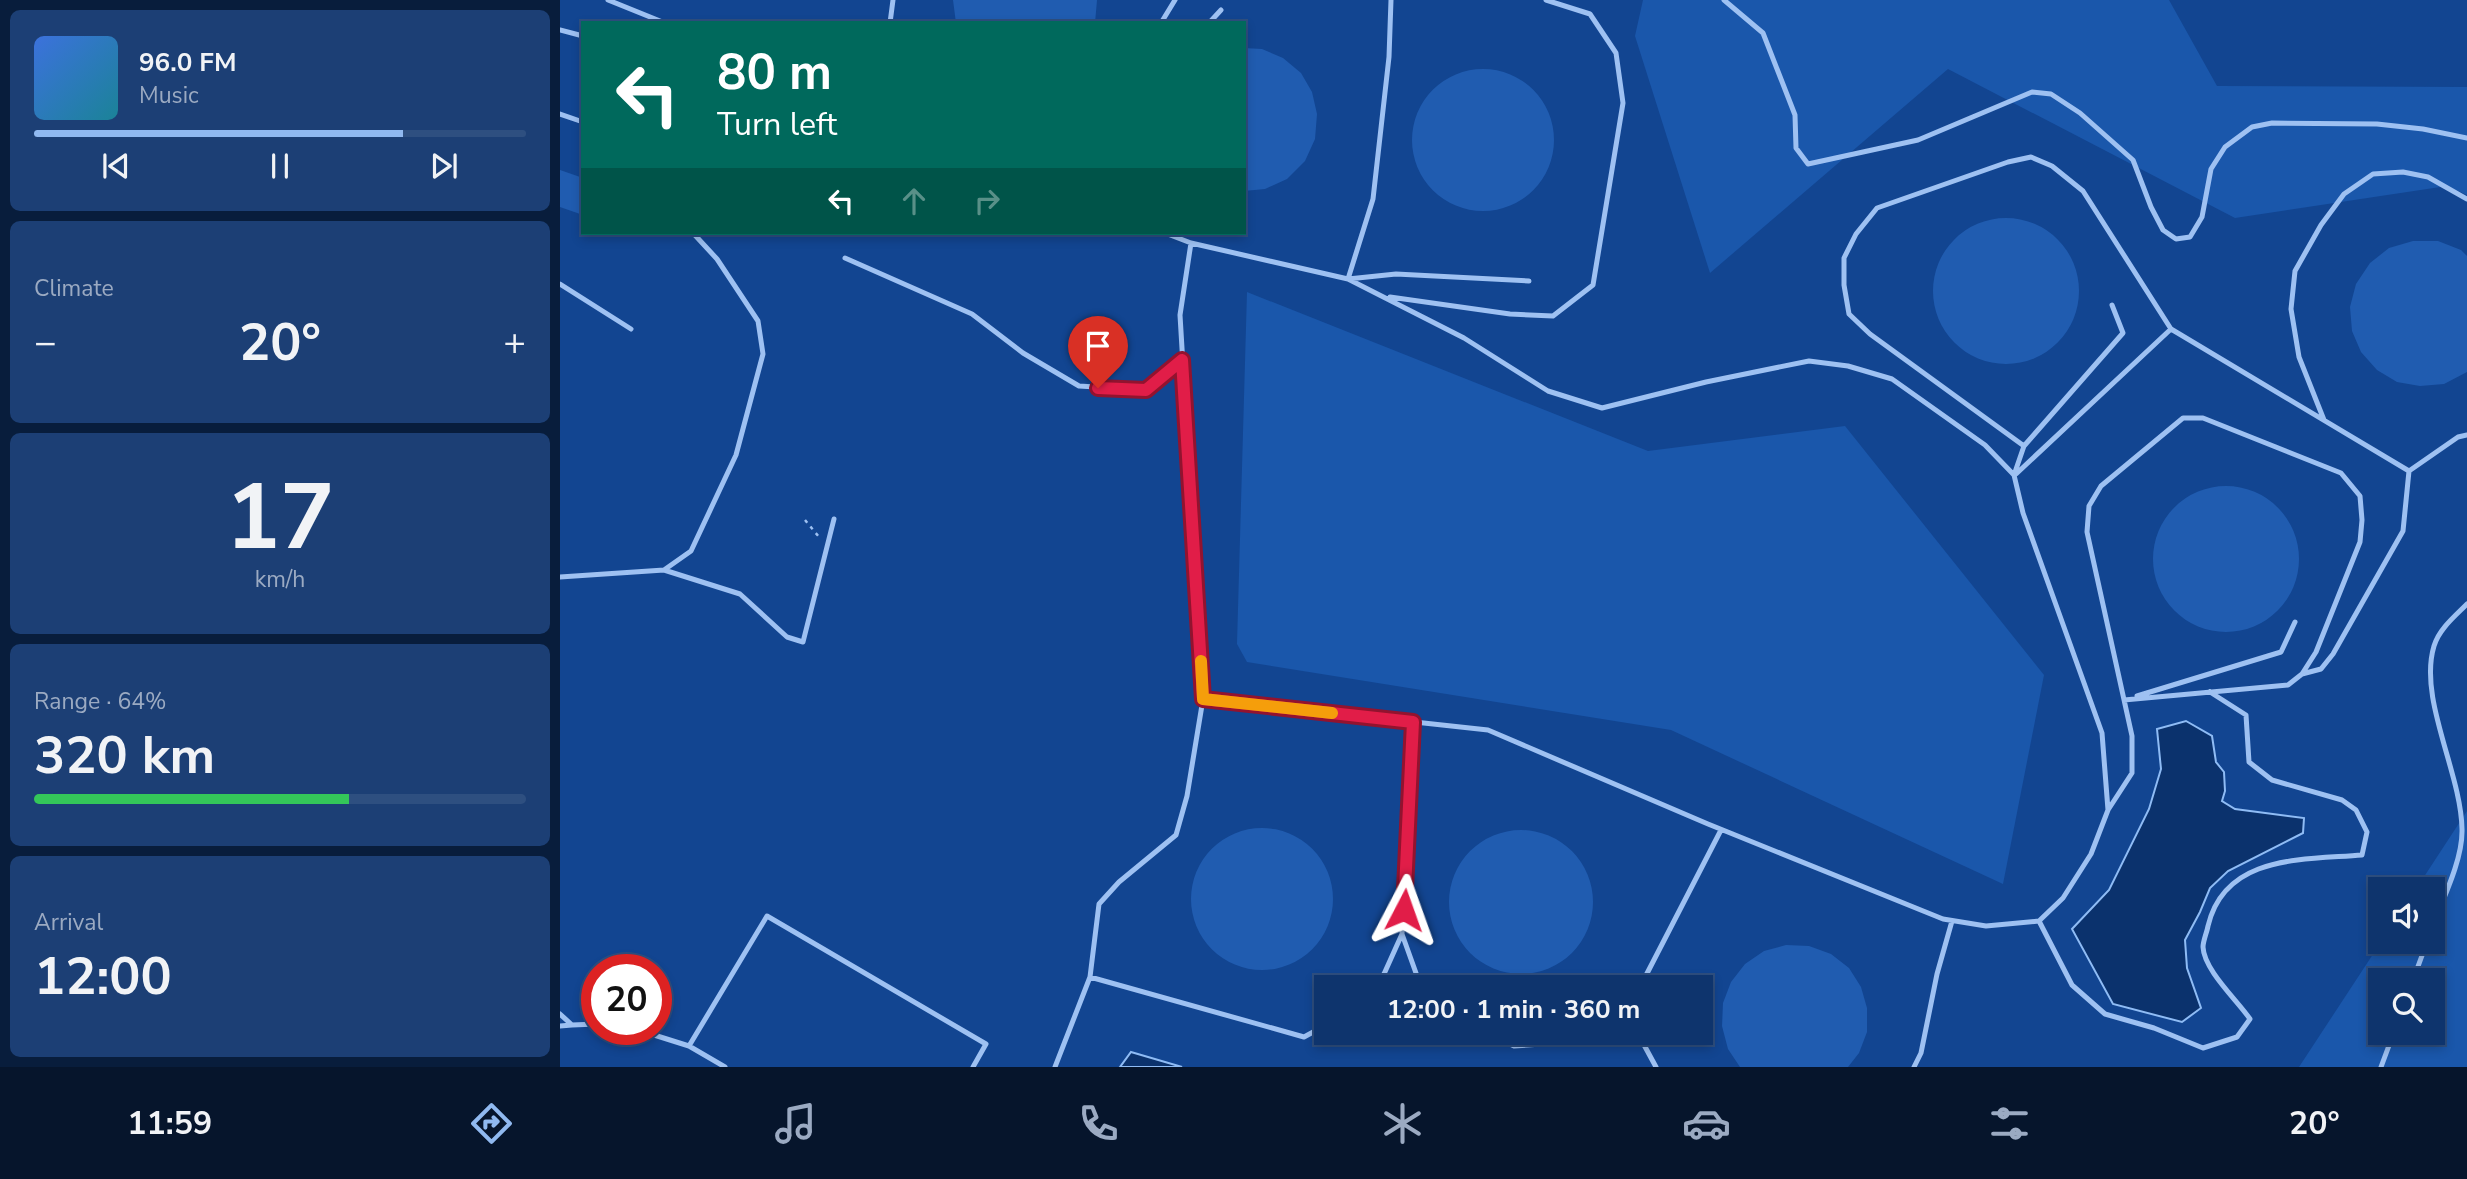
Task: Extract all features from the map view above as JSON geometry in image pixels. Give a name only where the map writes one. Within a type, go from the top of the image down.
[{"type":"lane","points":[[608,0],[660,21]]},
{"type":"lane","points":[[890,21],[892,0]]},
{"type":"lane","points":[[1162,21],[1175,0]]},
{"type":"lane","points":[[1348,279],[1373,199],[1389,57],[1391,0]]},
{"type":"lane","points":[[1382,296],[1510,314],[1553,316],[1593,285],[1623,103],[1616,53],[1590,14],[1546,0]]},
{"type":"lane","points":[[1724,0],[1763,33],[1795,116],[1796,148],[1808,164],[1918,140],[2032,92],[2052,94],[2080,113],[2133,160],[2163,230],[2176,239],[2190,237],[2202,216],[2211,169],[2225,147],[2252,127],[2272,123],[2377,124],[2423,129],[2467,138]]},
{"type":"lane","points":[[1211,21],[1221,10]]},
{"type":"lane","points":[[560,30],[581,35]]},
{"type":"lane","points":[[560,114],[581,121]]},
{"type":"lane","points":[[2024,446],[1870,334],[1849,314],[1844,285],[1844,258],[1856,234],[1877,208],[2008,162],[2031,157],[2052,166],[2083,191],[2171,330],[2409,471]]},
{"type":"lane","points":[[2324,421],[2299,357],[2291,309],[2295,271],[2321,225],[2344,194],[2373,174],[2403,172],[2428,177],[2467,199]]},
{"type":"lane","points":[[664,570],[691,551],[736,455],[763,354],[758,321],[716,259],[694,235]]},
{"type":"lane","points":[[1170,235],[1191,243],[1348,279],[1464,338],[1548,391],[1602,408],[1706,382],[1809,361],[1848,366],[1892,379],[1985,445],[2014,475],[2023,513],[2102,733],[2108,810]]},
{"type":"lane","points":[[1055,1067],[1090,977],[1099,904],[1119,882],[1176,835],[1187,796],[1203,699],[1180,315],[1191,243]]},
{"type":"lane","points":[[845,258],[972,314],[1023,353],[1079,386],[1146,390],[1182,360]]},
{"type":"lane","points":[[1348,279],[1396,274],[1529,281]]},
{"type":"lane","points":[[560,284],[631,329]]},
{"type":"lane","points":[[2014,475],[2024,446],[2123,333],[2112,305]]},
{"type":"lane","points":[[2014,475],[2171,330]]},
{"type":"lane","points":[[1203,699],[1488,730],[1721,830],[1942,919],[1986,926],[2039,921],[2063,898],[2091,854],[2108,810],[2132,773],[2132,736],[2087,532],[2089,506],[2101,486],[2183,418],[2203,418],[2341,473],[2360,496],[2360,542],[2316,652],[2302,674],[2288,685],[2210,692],[2124,700],[2281,652],[2295,622]]},
{"type":"lane","points":[[2302,674],[2321,669],[2333,654],[2403,531],[2409,471],[2458,437],[2467,434]]},
{"type":"lane","points":[[560,578],[664,570],[740,594],[787,637],[803,642],[834,519]]},
{"type":"lane","points":[[2445,891],[2462,833],[2460,799],[2433,696],[2430,672],[2435,644],[2448,623],[2467,604]]},
{"type":"lane","points":[[2039,921],[2071,985],[2105,1014],[2154,1028],[2203,1048],[2237,1037],[2250,1019],[2215,977],[2203,947],[2212,910],[2229,888],[2260,867],[2296,859],[2362,855],[2367,832],[2356,810],[2342,800],[2272,780],[2249,762],[2246,715],[2210,692]]},
{"type":"lane","points":[[1383,975],[1402,933],[1413,722]]},
{"type":"lane","points":[[1646,975],[1721,830]]},
{"type":"lane","points":[[689,1046],[767,916],[986,1044],[973,1067]]},
{"type":"lane","points":[[1914,1067],[1921,1053],[1937,974],[1952,921]]},
{"type":"lane","points":[[1402,933],[1416,975]]},
{"type":"lane","points":[[1090,977],[1304,1037],[1314,1032]]},
{"type":"lane","points":[[560,1014],[572,1025]]},
{"type":"lane","points":[[560,1026],[581,1025]]},
{"type":"lane","points":[[672,1041],[689,1046],[725,1067]]},
{"type":"lane","points":[[1644,1045],[1656,1067]]},
{"type":"lane","points":[[2381,1067],[2389,1045]]},
{"type":"path","points":[[805,520],[827,548]]},
{"type":"shaded area","points":[[1643,0],[2169,0],[2217,86],[2467,87],[2467,195],[2447,186],[2235,218],[1948,69],[1710,273],[1635,36]]},
{"type":"shaded area","points":[[1247,292],[1648,451],[1845,426],[2044,675],[2003,884],[1671,730],[1247,662],[1237,644]]},
{"type":"shaded area","points":[[2186,721],[2212,736],[2216,762],[2224,772],[2225,791],[2222,801],[2235,809],[2304,818],[2303,833],[2228,871],[2210,888],[2185,940],[2187,968],[2201,1008],[2182,1022],[2113,1004],[2072,929],[2109,890],[2149,809],[2161,769],[2157,729]]},
{"type":"shaded area","points":[[2467,811],[2467,1067],[2299,1067],[2373,954],[2445,954],[2445,877],[2424,877]]},
{"type":"shaded area","points":[[1131,1052],[1182,1067],[1120,1067]]},
{"type":"building","points":[[953,0],[1097,0],[1095,21],[956,21]]},
{"type":"building","points":[[1246,48],[1262,49],[1283,58],[1301,73],[1312,92],[1317,114],[1315,139],[1305,161],[1287,179],[1265,189],[1246,191]]},
{"type":"building","points":[[1483,69],[1510,75],[1533,90],[1548,113],[1554,140],[1548,167],[1533,190],[1510,205],[1483,211],[1456,205],[1433,190],[1418,167],[1412,140],[1418,113],[1433,90],[1456,75]]},
{"type":"building","points":[[560,170],[581,177],[581,214],[560,207]]},
{"type":"building","points":[[2006,218],[2034,223],[2058,239],[2074,263],[2079,291],[2074,319],[2058,343],[2034,359],[2006,364],[1978,359],[1954,343],[1938,319],[1933,291],[1938,263],[1954,239],[1978,223]]},
{"type":"building","points":[[2413,241],[2438,241],[2461,250],[2467,256],[2467,372],[2444,384],[2420,386],[2397,382],[2377,370],[2361,352],[2352,331],[2350,307],[2356,284],[2370,263],[2389,248]]},
{"type":"building","points":[[2226,486],[2254,492],[2277,508],[2293,531],[2299,559],[2293,587],[2277,610],[2254,626],[2226,632],[2198,626],[2175,610],[2159,587],[2153,559],[2159,531],[2175,508],[2198,492]]},
{"type":"building","points":[[1262,828],[1289,833],[1312,849],[1328,872],[1333,899],[1328,926],[1312,949],[1289,965],[1262,970],[1235,965],[1212,949],[1196,926],[1191,899],[1196,872],[1212,849],[1235,833]]},
{"type":"building","points":[[1521,830],[1548,836],[1572,851],[1587,875],[1593,902],[1587,929],[1572,953],[1548,968],[1521,974],[1494,968],[1470,953],[1455,929],[1449,902],[1455,875],[1470,851],[1494,836]]},
{"type":"building","points":[[1786,945],[1809,946],[1831,954],[1849,968],[1861,987],[1867,1008],[1867,1032],[1859,1053],[1848,1067],[1740,1067],[1728,1049],[1722,1026],[1723,1003],[1731,982],[1745,964],[1764,951]]},
{"type":"slow traffic","points":[[1201,661],[1203,699],[1332,713]]},
{"type":"route","points":[[1098,388],[1146,390],[1182,360],[1192,485],[1203,699],[1413,722],[1404,910]]}]
